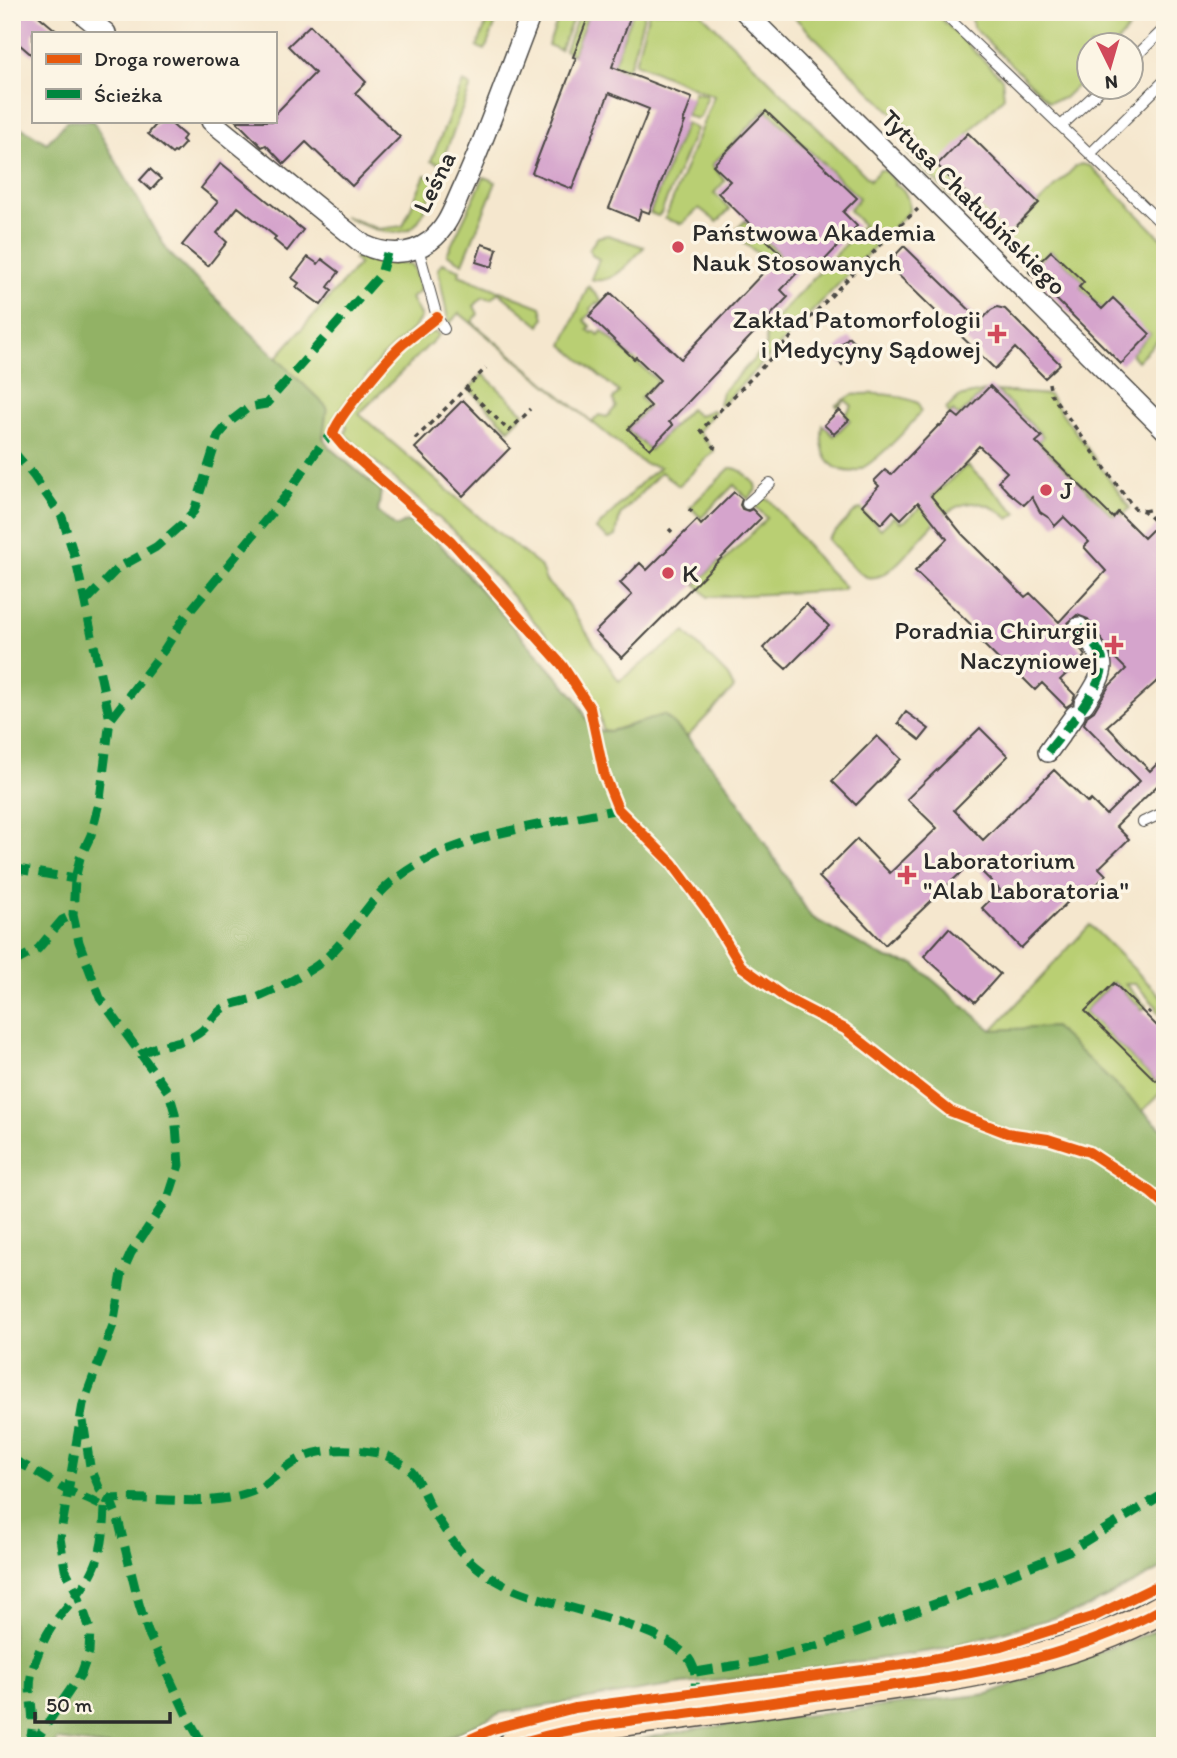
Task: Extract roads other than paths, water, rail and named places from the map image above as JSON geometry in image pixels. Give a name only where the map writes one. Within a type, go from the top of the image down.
[{"type":"street","points":[[80,12],[105,32]]},
{"type":"street","name":"Leśna","points":[[212,122],[364,246],[387,253],[418,248],[435,236],[446,223],[473,165],[532,12]]},
{"type":"street","name":"Tytusa Chałubińskiego","points":[[745,12],[1165,430]]},
{"type":"street","points":[[1048,752],[1080,710],[1103,667],[1101,656],[1079,627]]},
{"type":"street","points":[[511,1746],[534,1737],[572,1729],[974,1673],[1104,1636],[1165,1607]]},
{"type":"lane","points":[[942,12],[1165,227]]},
{"type":"lane","points":[[1146,46],[1165,28]]},
{"type":"lane","points":[[1090,154],[1165,80]]},
{"type":"lane","points":[[1061,126],[1087,102]]},
{"type":"lane","points":[[418,248],[437,317],[444,329]]},
{"type":"lane","points":[[747,504],[770,483]]},
{"type":"lane","points":[[1143,822],[1165,812]]},
{"type":"place","name":"Państwowa Akademia Nauk Stosowanych","points":[[678,247]]},
{"type":"place","name":"Zakład Patomorfologii i Medycyny Sądowej","points":[[997,334]]},
{"type":"place","name":"J","points":[[1046,490]]},
{"type":"place","name":"K","points":[[668,573]]},
{"type":"place","name":"Poradnia Chirurgii Naczyniowej","points":[[1114,645]]},
{"type":"place","name":"Laboratorium \"Alab Laboratoria\"","points":[[907,875]]}]
